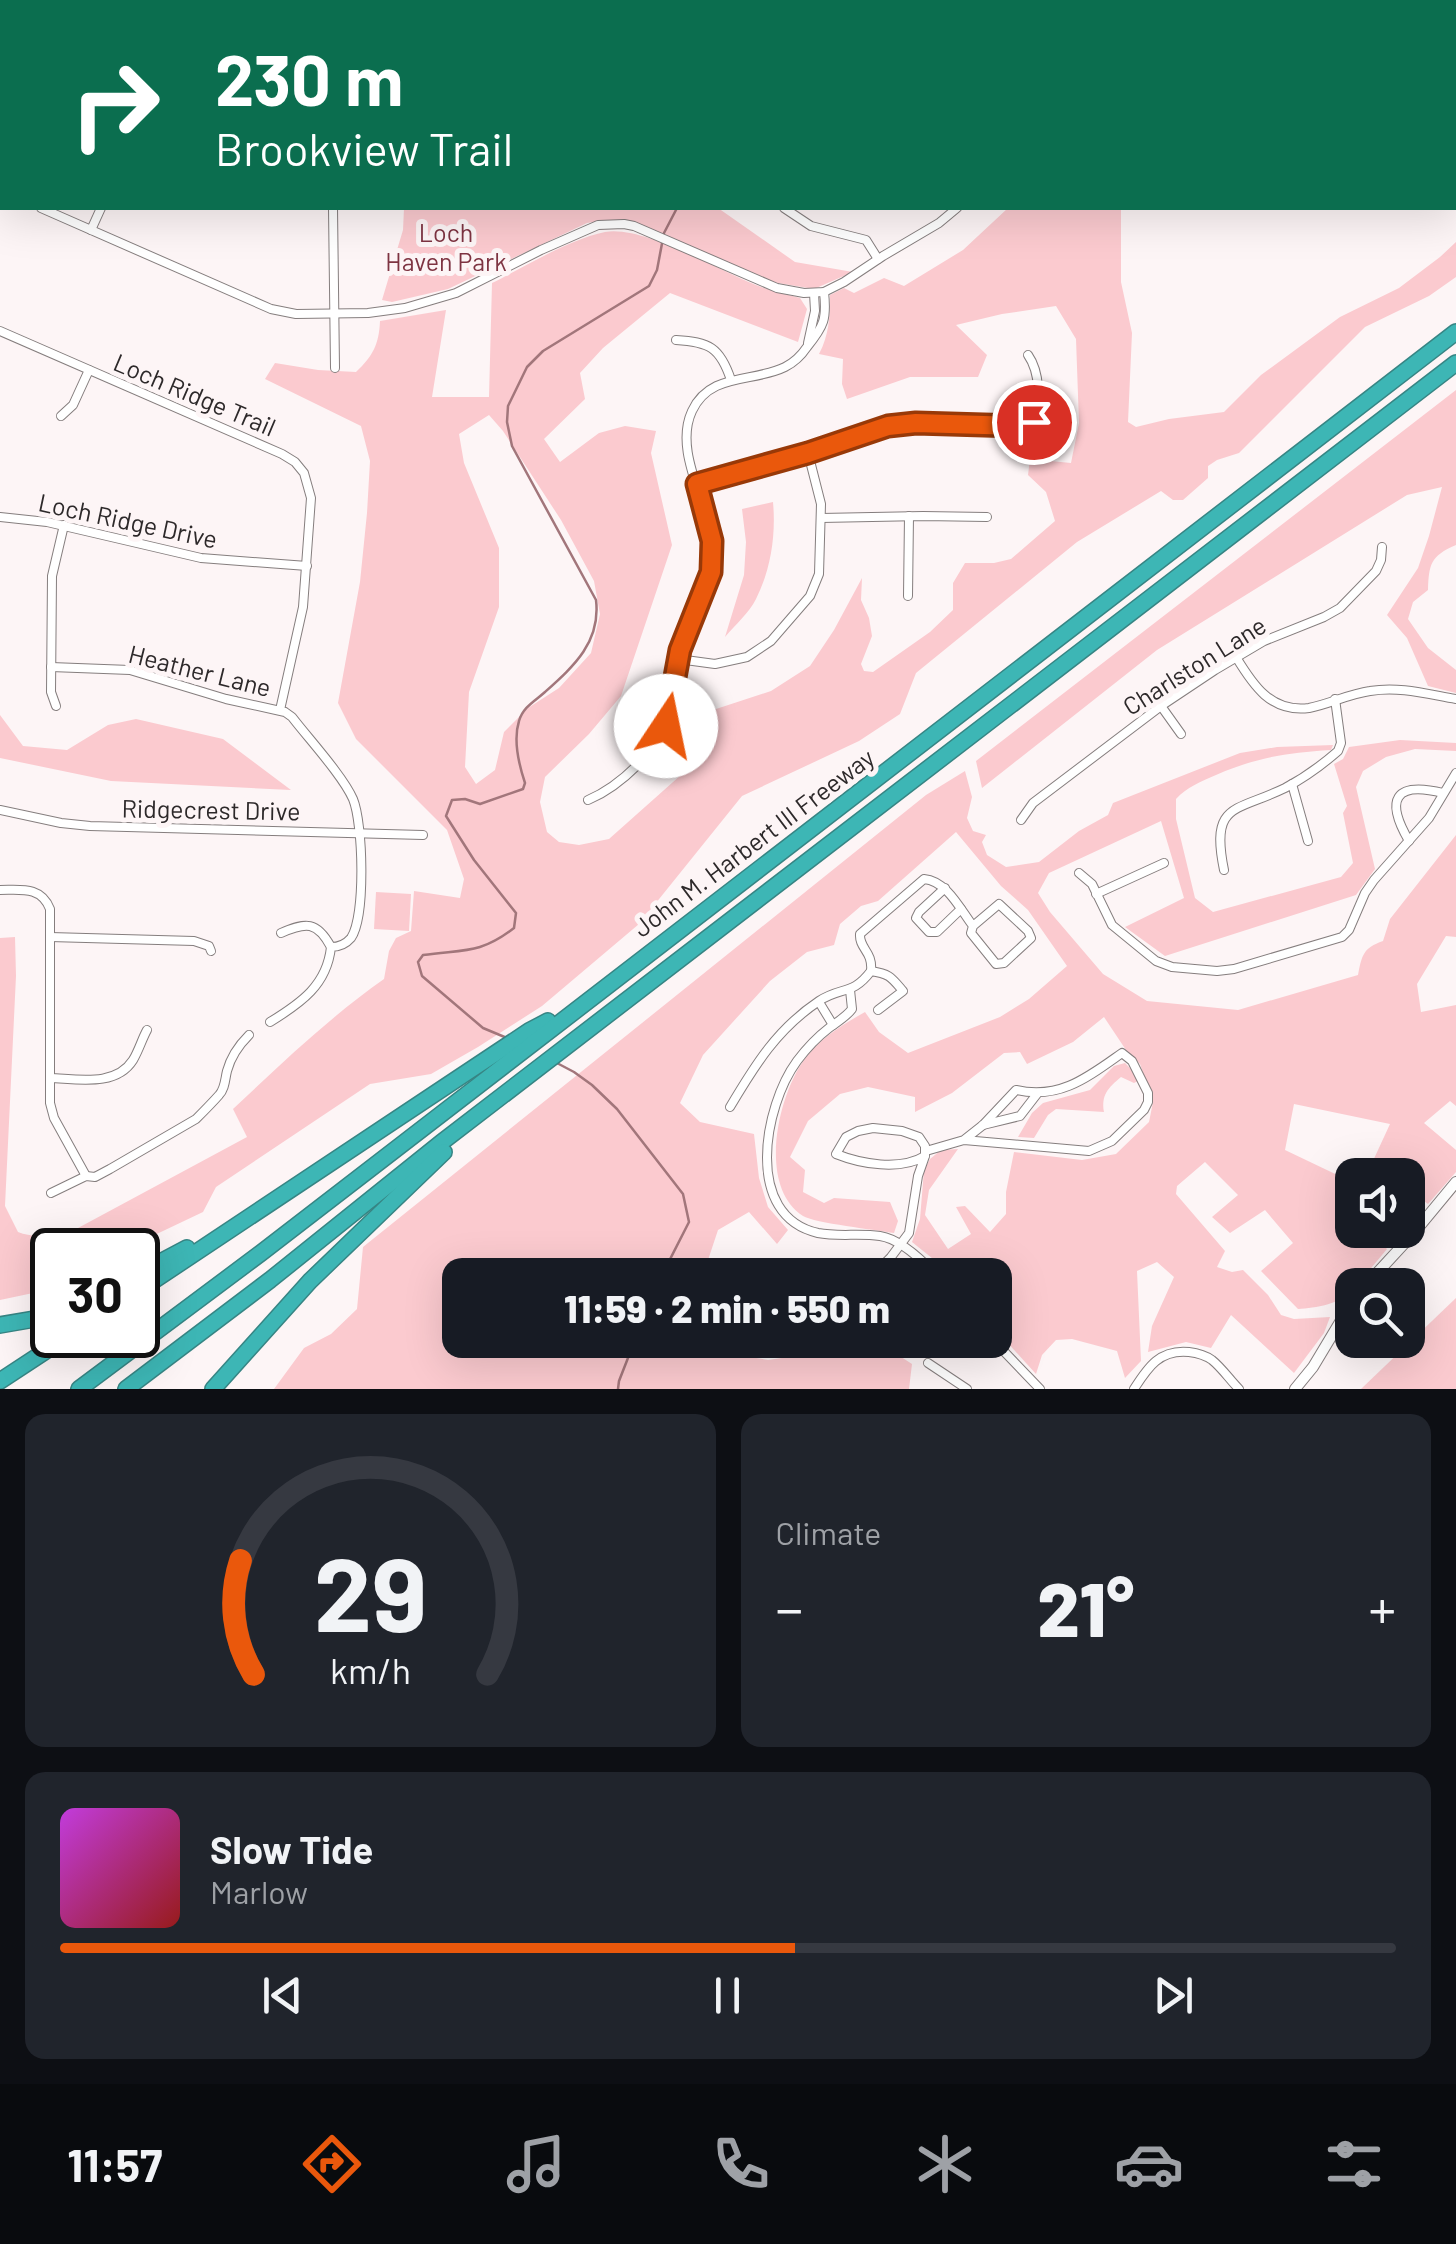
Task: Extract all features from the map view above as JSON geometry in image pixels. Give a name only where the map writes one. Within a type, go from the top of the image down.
[{"type":"highway","name":"John M. Harbert III Freeway","points":[[497,1062],[529,1031],[587,1000],[1456,332]]},
{"type":"highway","name":"John M. Harbert III Freeway","points":[[126,1389],[1456,363]]},
{"type":"highway","points":[[160,1276],[312,1176],[497,1062]]},
{"type":"highway","points":[[79,1389],[261,1253],[497,1062]]},
{"type":"highway","points":[[213,1389],[310,1281],[519,1084]]},
{"type":"highway","points":[[160,1262],[312,1176]]},
{"type":"highway","points":[[0,1325],[30,1320]]},
{"type":"highway","points":[[0,1382],[36,1358]]},
{"type":"street","points":[[45,210],[281,312],[334,313],[390,312],[456,293],[598,225],[624,224],[651,233],[790,292],[824,292],[939,223],[954,210]]},
{"type":"street","points":[[92,230],[101,210]]},
{"type":"street","points":[[333,210],[336,368]]},
{"type":"street","points":[[787,210],[811,226],[866,240],[878,259]]},
{"type":"street","points":[[588,800],[608,790],[662,735],[670,714],[678,659],[709,578],[712,541],[686,444],[695,406],[705,394],[731,380],[780,370],[794,362],[823,325],[824,292]]},
{"type":"street","points":[[808,347],[814,293]]},
{"type":"street","name":"Loch Ridge Trail","points":[[0,331],[282,454],[304,473],[311,489],[307,566],[300,629],[280,710]]},
{"type":"street","points":[[676,340],[696,342],[717,351],[731,380]]},
{"type":"street","points":[[697,484],[808,453],[876,428],[901,424],[1036,425],[1036,371],[1028,355]]},
{"type":"street","name":"Loch Ridge Trail","points":[[61,416],[73,405],[89,370]]},
{"type":"street","points":[[678,659],[705,664],[747,657],[771,641],[810,596],[820,564],[821,518],[820,494],[808,453]]},
{"type":"street","points":[[908,596],[909,516]]},
{"type":"street","name":"Loch Ridge Drive","points":[[0,517],[32,519],[201,558],[307,566]]},
{"type":"street","points":[[821,518],[987,518]]},
{"type":"street","points":[[56,706],[52,698],[52,576],[64,526]]},
{"type":"street","name":"Charlston Lane","points":[[1020,820],[1028,807],[1161,706],[1236,657],[1340,608],[1376,571],[1382,547]]},
{"type":"street","points":[[1236,657],[1256,688],[1276,703],[1292,707],[1308,708],[1373,690],[1398,689],[1456,700]]},
{"type":"street","name":"Heather Lane","points":[[52,667],[130,670],[280,710]]},
{"type":"street","points":[[1224,870],[1219,840],[1228,815],[1239,805],[1292,784],[1338,751],[1341,743],[1335,699]]},
{"type":"street","points":[[1161,706],[1181,734]]},
{"type":"street","points":[[280,710],[292,717],[351,794],[357,811],[361,890],[358,922],[340,947],[330,947]]},
{"type":"street","points":[[1079,873],[1092,884],[1112,925],[1156,961],[1172,967],[1234,969],[1342,937],[1374,880],[1429,818],[1456,773]]},
{"type":"street","points":[[1292,784],[1308,841]]},
{"type":"street","points":[[1410,841],[1396,806],[1400,792],[1443,793]]},
{"type":"street","name":"Ridgecrest Drive","points":[[0,810],[73,825],[422,835]]},
{"type":"street","points":[[1096,894],[1164,863]]},
{"type":"street","points":[[730,1108],[780,1033],[818,1002],[861,985],[872,971],[872,960],[860,942],[860,934],[920,881],[936,881],[945,888],[973,926]]},
{"type":"street","points":[[945,888],[916,918],[929,932],[937,932],[961,910]]},
{"type":"street","points":[[0,890],[34,891],[44,897],[50,910],[50,1103],[54,1118],[86,1176]]},
{"type":"street","points":[[999,904],[1031,938],[1004,963],[996,964],[971,934],[973,926],[999,904]]},
{"type":"street","points":[[270,1022],[304,998],[329,966],[330,947],[318,928],[300,925],[281,933]]},
{"type":"street","points":[[50,937],[194,941],[209,946],[211,951]]},
{"type":"street","points":[[872,971],[890,975],[903,991],[878,1010]]},
{"type":"street","points":[[850,990],[852,1009],[811,1044],[787,1076],[769,1130],[768,1167],[773,1194],[786,1213],[808,1229],[884,1236],[916,1258]]},
{"type":"street","points":[[818,1002],[833,1025]]},
{"type":"street","points":[[50,1078],[116,1076],[133,1060],[147,1030]]},
{"type":"street","points":[[51,1193],[110,1169],[196,1119],[218,1096],[232,1056],[249,1036]]},
{"type":"street","points":[[888,1258],[909,1232],[925,1154],[919,1137],[902,1131],[873,1128],[846,1136],[836,1154],[854,1161],[915,1162],[925,1154],[964,1140],[1016,1090],[1037,1094],[1061,1090],[1122,1053],[1132,1061],[1148,1093],[1144,1110],[1122,1133],[1089,1151],[964,1140]]},
{"type":"street","points":[[983,1125],[1020,1116],[1037,1094]]},
{"type":"street","points":[[1382,1268],[1456,1182]]},
{"type":"street","points":[[1295,1389],[1335,1330]]},
{"type":"street","points":[[1134,1389],[1149,1365],[1172,1352],[1184,1351],[1210,1358],[1239,1389]]},
{"type":"street","points":[[1010,1358],[1040,1389]]},
{"type":"street","points":[[928,1363],[967,1389]]},
{"type":"green space","name":"Loch Haven Park","points":[[404,210],[721,210],[795,262],[853,272],[814,289],[772,282],[646,227],[602,221],[587,223],[448,289],[392,302],[382,300],[403,230]]},
{"type":"green space","points":[[1006,210],[1121,210],[1121,282],[1132,333],[1128,422],[1136,427],[1224,412],[1261,375],[1340,317],[1399,288],[1456,242],[1456,277],[1429,296],[1365,327],[1239,453],[1208,466],[1208,478],[1183,500],[1173,500],[1161,491],[1077,542],[916,673],[900,714],[859,741],[742,796],[639,924],[542,1006],[431,1074],[370,1084],[216,1187],[203,1212],[160,1232],[160,1228],[78,1228],[247,1137],[233,1109],[325,1025],[384,979],[389,951],[396,938],[411,931],[414,891],[460,898],[464,879],[447,830],[356,739],[338,703],[360,582],[367,513],[370,461],[361,426],[265,379],[275,363],[356,372],[374,349],[380,321],[446,310],[432,397],[489,397],[492,283],[562,247],[605,232],[639,235],[680,250],[756,285],[800,298],[807,309],[798,342],[670,293],[603,348],[580,373],[585,399],[544,439],[560,462],[599,433],[625,426],[656,431],[651,453],[672,545],[621,696],[545,777],[540,802],[547,832],[559,842],[579,845],[609,839],[709,750],[706,735],[677,717],[683,704],[716,709],[771,691],[810,666],[862,578],[861,600],[872,636],[861,664],[864,671],[873,672],[930,632],[953,610],[953,583],[965,563],[1011,559],[1055,521],[1046,492],[1028,475],[1030,459],[1071,463],[1079,423],[1076,339],[1056,306],[956,325],[987,355],[978,377],[910,377],[847,399],[842,384],[843,359],[819,354],[828,326],[830,295],[844,288],[854,293],[884,278],[904,286],[963,250]],"holes":[[[489,415],[561,520],[594,581],[600,614],[591,653],[559,688],[528,708],[504,732],[495,770],[476,784],[465,767],[469,692],[499,607],[499,548],[464,463],[459,434]]]},
{"type":"green space","points":[[1456,390],[1456,545],[1433,562],[1428,590],[1413,602],[1408,619],[1428,648],[1456,670],[1456,693],[1428,686],[1407,638],[1387,615],[1418,568],[1442,487],[1407,495],[1157,650],[982,788],[976,761]]},
{"type":"green space","points":[[773,502],[773,539],[761,588],[746,614],[725,637],[744,575],[742,509]]},
{"type":"green space","points":[[0,715],[23,746],[67,750],[108,725],[136,719],[223,739],[291,790],[111,781],[0,758]]},
{"type":"green space","points":[[1400,740],[1456,743],[1456,751],[1415,749],[1386,757],[1363,771],[1356,787],[1375,869],[1356,895],[1165,956],[1125,927],[1184,898],[1161,821],[1049,873],[1038,893],[1103,974],[1147,1001],[1238,1010],[1358,975],[1364,953],[1383,941],[1390,919],[1456,835],[1456,937],[1446,936],[1417,984],[1421,1012],[1456,1005],[1456,1106],[1450,1101],[1424,1123],[1456,1150],[1456,1172],[1428,1204],[1425,1158],[1374,1158],[1390,1124],[1294,1104],[1285,1150],[1335,1174],[1335,1248],[1387,1249],[1371,1268],[1335,1268],[1335,1301],[1298,1309],[1261,1271],[1293,1243],[1265,1210],[1230,1233],[1212,1217],[1238,1195],[1205,1162],[1177,1186],[1176,1194],[1225,1251],[1217,1267],[1232,1272],[1243,1270],[1281,1315],[1294,1319],[1330,1317],[1324,1333],[1294,1373],[1231,1315],[1211,1348],[1186,1342],[1148,1352],[1152,1326],[1174,1277],[1157,1262],[1137,1271],[1141,1361],[1125,1378],[1117,1351],[1072,1339],[1056,1340],[1042,1355],[1036,1374],[1012,1348],[1012,1258],[932,1258],[912,1242],[920,1219],[924,1170],[941,1150],[958,1149],[929,1190],[925,1215],[948,1249],[971,1234],[956,1207],[965,1206],[990,1232],[1006,1214],[1014,1152],[1082,1160],[1116,1154],[1149,1122],[1153,1102],[1140,1064],[1104,1017],[1073,1042],[1027,1064],[1020,1052],[1004,1053],[952,1093],[915,1112],[915,1097],[868,1087],[840,1094],[808,1121],[790,1157],[805,1170],[803,1192],[824,1203],[834,1198],[890,1202],[898,1221],[894,1233],[809,1219],[789,1202],[776,1163],[780,1117],[786,1095],[804,1060],[824,1039],[865,1012],[879,1032],[908,1053],[1000,1017],[1029,999],[1067,966],[1028,910],[1001,886],[956,832],[878,901],[861,906],[840,924],[834,945],[807,952],[770,981],[703,1055],[680,1103],[700,1122],[754,1134],[759,1178],[768,1207],[788,1230],[777,1244],[749,1212],[718,1230],[709,1258],[442,1258],[442,1358],[903,1358],[912,1364],[909,1389],[274,1389],[304,1348],[331,1334],[357,1309],[363,1247],[926,795],[965,771],[972,797],[967,818],[973,831],[986,835],[982,842],[987,855],[1006,867],[1039,862],[1079,831],[1108,815],[1113,803],[1240,753],[1333,745],[1331,750],[1286,754],[1245,764],[1199,783],[1176,799],[1176,819],[1195,898],[1213,912],[1341,877],[1353,863],[1343,813],[1347,806],[1334,764],[1343,759],[1349,747]]},
{"type":"green space","points":[[376,892],[411,894],[409,931],[374,929]]},
{"type":"green space","points":[[15,937],[5,1206],[18,1232],[30,1235],[30,1294],[0,1300],[0,938]]},
{"type":"green space","points":[[1125,1063],[1138,1081],[1121,1077],[1116,1081],[1105,1096],[1104,1112],[1056,1109],[1034,1138],[1018,1137],[1043,1103],[1090,1090],[1114,1066]]},
{"type":"green space","points":[[1456,1298],[1456,1389],[1361,1389],[1393,1358],[1425,1358],[1425,1328]]},
{"type":"waterway","points":[[507,1038],[483,1028],[422,976],[418,962],[423,955],[480,947],[514,928],[516,913],[474,860],[446,816],[452,800],[480,804],[523,789],[517,744],[521,716],[566,673],[590,641],[594,628],[596,600],[512,446],[508,406],[527,367],[543,351],[649,286],[657,270],[664,233],[676,210]]},
{"type":"waterway","points":[[555,1062],[592,1085],[617,1109],[683,1194],[689,1222],[671,1258]]},
{"type":"waterway","points":[[618,1389],[628,1358]]},
{"type":"route","points":[[666,726],[680,650],[711,572],[712,541],[697,484],[888,426],[1022,426],[1034,422]]}]
